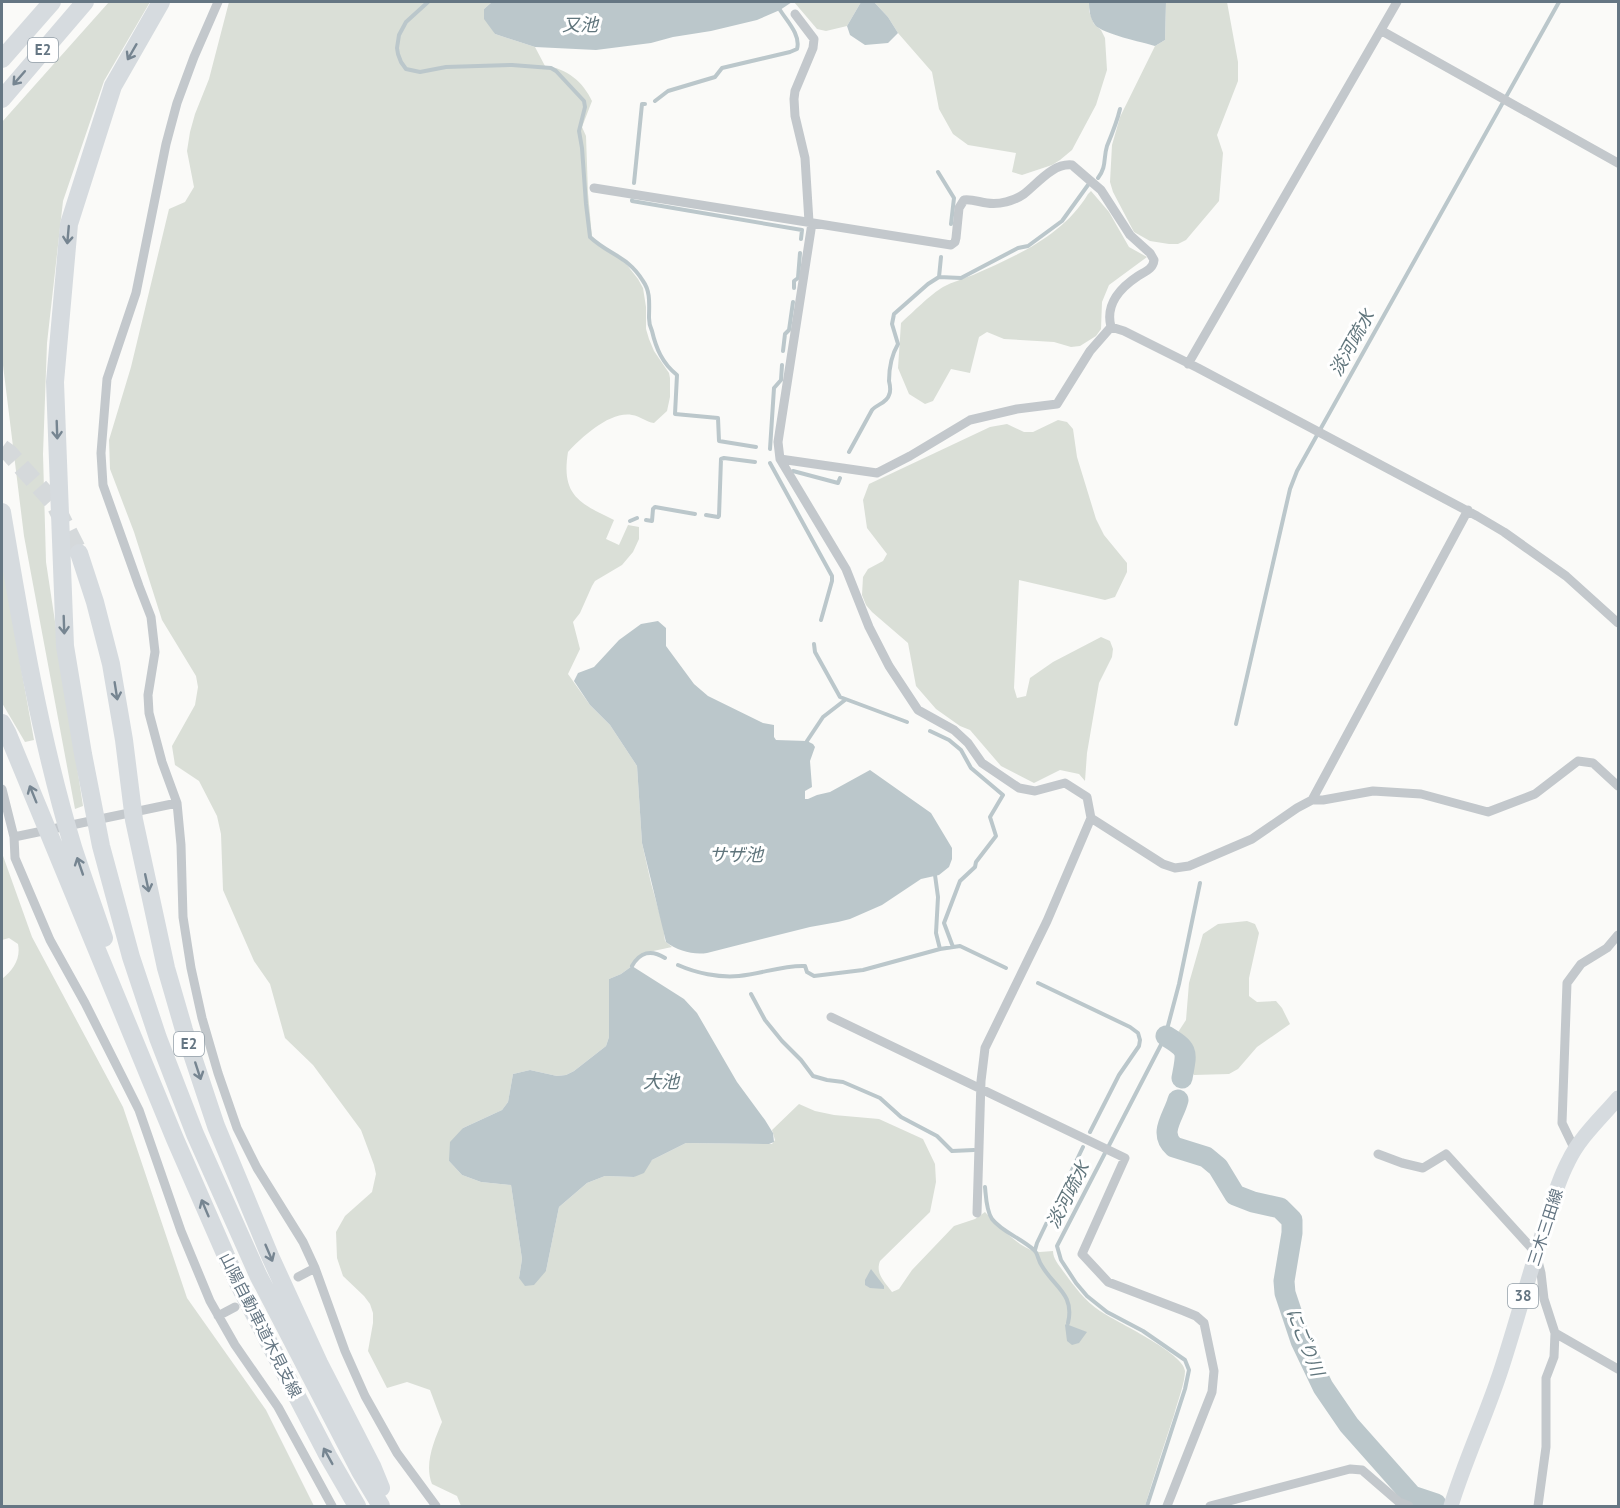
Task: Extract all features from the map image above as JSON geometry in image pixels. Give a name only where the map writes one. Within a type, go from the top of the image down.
[{"type":"highway","name":"E2","points":[[2,59],[51,2]]},
{"type":"highway","name":"E2","points":[[2,99],[85,2]]},
{"type":"highway","points":[[160,2],[113,86],[69,224],[55,382],[65,646],[101,846],[131,957],[158,1038],[195,1134],[258,1275],[360,1471],[381,1506]]},
{"type":"highway","points":[[2,512],[25,648],[50,761],[74,848],[141,1047],[175,1139]]},
{"type":"highway","name":"E2","points":[[79,553],[95,602],[111,664],[134,820],[166,968],[216,1126],[275,1267],[319,1363],[372,1466],[388,1506]]},
{"type":"highway","points":[[2,723],[175,1139]]},
{"type":"highway","name":"山陽自動車道木見支線","points":[[175,1139],[237,1281],[328,1456],[357,1506]]},
{"type":"main road","name":"三木三田線","points":[[1451,1506],[1467,1456],[1501,1369],[1557,1188],[1575,1150],[1618,1098]]},
{"type":"street","points":[[218,2],[177,103],[166,144],[136,293],[107,379],[101,453],[103,486],[151,617],[155,652],[148,695],[149,713],[181,845],[185,927],[191,968],[218,1073],[237,1128],[257,1168],[303,1242],[315,1268],[345,1351],[365,1396],[397,1453],[436,1506]]},
{"type":"street","points":[[1188,364],[1397,2]]},
{"type":"street","points":[[795,14],[814,39],[813,48],[795,91],[794,99],[795,116],[805,158],[811,223],[778,442],[780,459],[846,569],[869,627],[889,666],[918,710],[954,730],[968,743],[982,763],[1019,788],[1035,791],[1065,783],[1087,797],[1091,818],[1057,900],[985,1048],[981,1072],[977,1214]]},
{"type":"street","points":[[1382,31],[1618,163]]},
{"type":"street","points":[[594,188],[951,245],[955,242],[959,208],[964,200],[1006,202],[1022,195],[1042,177],[1066,164],[1072,165],[1101,190],[1130,235],[1150,253],[1154,260],[1153,266],[1130,282],[1115,298],[1109,312],[1111,327],[1090,351],[1058,404],[1017,409],[970,420],[877,473],[780,459]]},
{"type":"street","points":[[1111,327],[1124,331],[1468,510],[1504,532],[1566,576],[1618,623]]},
{"type":"street","points":[[1312,800],[1468,510]]},
{"type":"street","points":[[1091,818],[1163,864],[1174,868],[1189,866],[1252,839],[1312,800],[1373,791],[1421,794],[1488,812],[1535,794],[1578,761],[1593,763],[1618,786]]},
{"type":"street","points":[[2,789],[18,836],[15,858],[50,940],[139,1110],[181,1231],[218,1316],[278,1407],[332,1506]]},
{"type":"street","points":[[18,836],[172,804]]},
{"type":"street","points":[[1575,1150],[1562,1123],[1567,983],[1581,964],[1607,948],[1618,935]]},
{"type":"street","points":[[831,1017],[1125,1158],[1082,1254],[1108,1282],[1196,1316],[1204,1323],[1214,1371],[1212,1392],[1167,1506]]},
{"type":"street","points":[[1378,1154],[1423,1168],[1446,1154],[1536,1253],[1544,1299],[1555,1333],[1554,1357],[1546,1378],[1546,1447],[1538,1506]]},
{"type":"street","points":[[298,1277],[315,1268]]},
{"type":"street","points":[[218,1316],[235,1307]]},
{"type":"street","points":[[1555,1333],[1618,1368]]},
{"type":"street","points":[[1210,1506],[1350,1469],[1362,1470],[1399,1502],[1409,1506]]},
{"type":"shaded area","points":[[109,2],[150,2],[104,81],[63,201],[47,343],[43,454],[46,562],[83,806],[75,809],[24,536],[2,357],[2,122]]},
{"type":"shaded area","points":[[229,2],[492,2],[484,9],[495,34],[535,47],[545,66],[553,67],[573,77],[592,101],[582,127],[586,136],[592,237],[627,265],[638,279],[643,288],[646,329],[649,339],[669,373],[670,397],[667,411],[654,423],[632,415],[615,417],[597,426],[568,452],[567,478],[575,496],[591,508],[614,520],[606,539],[619,545],[628,525],[639,527],[639,539],[633,552],[622,565],[595,581],[580,613],[573,622],[580,649],[568,674],[590,705],[610,725],[637,766],[642,843],[665,941],[672,947],[644,953],[634,961],[632,966],[609,979],[609,1037],[606,1046],[566,1075],[557,1076],[530,1070],[513,1074],[508,1102],[502,1110],[463,1128],[449,1161],[462,1175],[481,1182],[511,1185],[522,1259],[519,1278],[546,1271],[559,1207],[587,1183],[605,1176],[634,1177],[652,1160],[686,1143],[772,1144],[775,1140],[772,1130],[799,1104],[815,1111],[834,1115],[879,1119],[923,1139],[935,1164],[936,1182],[930,1212],[880,1261],[880,1274],[892,1292],[899,1289],[912,1270],[954,1226],[975,1219],[985,1212],[1021,1245],[1038,1252],[1053,1251],[1058,1264],[1089,1303],[1162,1347],[1182,1364],[1185,1376],[1145,1506],[461,1506],[457,1496],[432,1484],[430,1461],[433,1445],[442,1422],[430,1390],[407,1382],[387,1388],[368,1351],[373,1323],[370,1304],[343,1276],[337,1258],[336,1232],[345,1216],[372,1192],[376,1174],[374,1165],[361,1130],[313,1065],[285,1038],[270,984],[254,961],[223,890],[221,834],[217,816],[199,781],[175,765],[172,746],[195,705],[198,687],[196,676],[162,620],[134,532],[110,469],[109,440],[131,367],[169,209],[185,202],[194,187],[187,151],[190,132],[209,79]]},
{"type":"shaded area","points":[[794,2],[861,2],[847,26],[826,31],[817,29]]},
{"type":"shaded area","points":[[874,2],[1089,2],[1089,11],[1094,24],[1105,38],[1107,70],[1096,105],[1072,150],[1052,165],[1022,175],[1012,172],[1016,153],[968,145],[953,134],[939,109],[932,72]]},
{"type":"shaded area","points":[[1166,2],[1227,2],[1238,62],[1238,81],[1217,135],[1223,153],[1219,201],[1186,240],[1178,244],[1150,241],[1134,232],[1110,182],[1112,145],[1120,117],[1155,46],[1165,40]]},
{"type":"shaded area","points":[[1091,191],[1109,212],[1129,247],[1147,257],[1109,285],[1102,302],[1101,329],[1096,336],[1080,346],[1071,347],[1054,342],[1004,339],[987,332],[979,337],[970,373],[951,369],[933,401],[925,404],[909,394],[898,368],[901,323],[943,287],[1006,260],[1052,233],[1066,222]]},
{"type":"shaded area","points":[[1058,420],[1067,422],[1073,429],[1077,457],[1096,519],[1104,535],[1127,563],[1127,572],[1115,597],[1105,600],[1019,580],[1014,688],[1017,698],[1026,696],[1030,678],[1053,662],[1101,637],[1110,641],[1113,649],[1112,657],[1099,683],[1087,753],[1085,781],[1079,774],[1060,770],[1034,783],[1001,766],[970,730],[960,726],[936,709],[916,686],[908,643],[866,605],[862,595],[863,577],[868,569],[883,561],[887,554],[867,528],[863,500],[869,484],[990,427],[1007,424],[1024,432],[1033,432]]},
{"type":"shaded area","points":[[2,562],[34,740],[25,742],[2,703]]},
{"type":"shaded area","points":[[2,853],[32,937],[123,1107],[187,1298],[266,1410],[314,1506],[2,1506],[2,979],[15,964],[19,949],[18,944],[9,938],[2,940]]},
{"type":"shaded area","points":[[1247,921],[1255,924],[1259,933],[1249,978],[1249,996],[1257,1002],[1276,1001],[1290,1024],[1257,1047],[1238,1069],[1229,1074],[1194,1075],[1169,1046],[1186,1020],[1189,983],[1203,934],[1218,924]]},
{"type":"water","name":"又池","points":[[492,2],[792,2],[757,20],[651,43],[596,50],[535,47],[495,34],[484,19],[484,9]]},
{"type":"water","points":[[861,2],[874,2],[888,17],[898,33],[888,43],[865,45],[850,35],[847,26]]},
{"type":"water","points":[[1089,2],[1166,2],[1165,40],[1155,46],[1114,35],[1099,28],[1092,20]]},
{"type":"water","name":"サザ池","points":[[658,621],[666,628],[666,646],[694,684],[708,696],[763,723],[774,725],[776,740],[807,741],[813,744],[815,747],[810,761],[812,787],[805,791],[805,799],[830,792],[870,770],[931,813],[952,848],[949,867],[939,875],[921,879],[882,905],[850,919],[707,953],[686,952],[666,942],[642,843],[637,766],[610,725],[590,705],[574,681],[578,673],[594,667],[619,640],[641,624]]},
{"type":"water","name":"大池","points":[[632,966],[684,999],[697,1013],[737,1082],[773,1133],[774,1142],[769,1144],[686,1143],[652,1160],[644,1173],[634,1177],[605,1176],[587,1183],[559,1207],[546,1271],[534,1285],[525,1286],[519,1278],[522,1259],[511,1185],[481,1182],[462,1175],[449,1161],[450,1142],[463,1128],[502,1110],[508,1102],[513,1074],[530,1070],[557,1076],[566,1075],[606,1046],[609,1037],[609,979]]},
{"type":"water","points":[[871,1269],[884,1289],[870,1288],[865,1285]]},
{"type":"water","points":[[1066,1324],[1087,1332],[1079,1343],[1072,1345],[1067,1341]]},
{"type":"waterway","points":[[428,2],[406,22],[399,35],[398,54],[406,69],[420,72],[446,67],[512,65],[551,68],[584,101],[585,107],[579,131],[590,237],[631,266],[646,285],[649,299],[649,323],[655,343],[660,355],[677,375],[675,414],[718,418],[719,441],[756,447]]},
{"type":"waterway","name":"淡河疏水","points":[[1236,724],[1290,489],[1297,471],[1559,2]]},
{"type":"waterway","points":[[655,101],[668,91],[715,77],[722,68],[797,49],[795,33],[780,10]]},
{"type":"waterway","points":[[634,183],[642,104],[645,104]]},
{"type":"waterway","points":[[1098,178],[1103,170],[1107,146],[1120,109]]},
{"type":"waterway","points":[[938,172],[954,198],[951,224]]},
{"type":"waterway","points":[[849,452],[872,410],[886,400],[890,393],[890,366],[898,344],[892,324],[894,314],[939,277],[961,278],[1018,248],[1028,246],[1062,221],[1088,185]]},
{"type":"waterway","points":[[632,200],[802,230],[801,239]]},
{"type":"waterway","points":[[794,288],[794,281],[798,278],[800,253]]},
{"type":"waterway","points":[[939,277],[941,257]]},
{"type":"waterway","points":[[783,351],[793,302]]},
{"type":"waterway","points":[[770,449],[774,388],[781,380],[782,365]]},
{"type":"waterway","points":[[706,515],[719,516],[721,459],[755,462]]},
{"type":"waterway","points":[[770,463],[832,576],[821,620]]},
{"type":"waterway","points":[[793,471],[838,483],[840,478]]},
{"type":"waterway","points":[[646,520],[652,521],[655,507],[695,514]]},
{"type":"waterway","points":[[630,521],[637,518]]},
{"type":"waterway","points":[[814,644],[815,652],[840,697],[907,722]]},
{"type":"waterway","points":[[807,741],[823,717],[845,700]]},
{"type":"waterway","points":[[930,731],[949,740],[961,750],[971,768],[1003,795],[990,817],[996,836],[976,862],[975,867],[960,881],[944,923],[953,947]]},
{"type":"waterway","points":[[935,875],[938,897],[936,933],[940,949]]},
{"type":"waterway","name":"淡河疏水","points":[[1147,1506],[1189,1370],[1185,1360],[1143,1331],[1107,1312],[1087,1296],[1061,1260],[1057,1246],[1165,1037],[1179,984],[1200,883]]},
{"type":"waterway","points":[[678,965],[724,976],[747,975],[805,966],[807,972],[814,976],[863,970],[940,949],[960,946],[1006,968]]},
{"type":"waterway","points":[[632,966],[646,953],[655,953],[665,958]]},
{"type":"waterway","points":[[1038,983],[1138,1033],[1139,1046],[1119,1075],[1090,1132]]},
{"type":"waterway","points":[[751,994],[765,1020],[813,1076],[843,1082],[880,1098],[901,1117],[937,1136],[952,1151],[974,1150]]},
{"type":"waterway","name":"にごり川","points":[[1166,1036],[1179,1045],[1184,1052],[1182,1078]]},
{"type":"waterway","name":"にごり川","points":[[1178,1100],[1167,1130],[1169,1142],[1174,1147],[1206,1157],[1218,1167],[1235,1195],[1280,1208],[1292,1220],[1284,1281],[1285,1293],[1301,1341],[1323,1387],[1349,1425],[1412,1496],[1436,1504]]},
{"type":"waterway","points":[[1035,1250],[1083,1147]]},
{"type":"waterway","points":[[985,1187],[987,1207],[992,1219],[1001,1228],[1035,1251],[1041,1264],[1066,1298],[1069,1305],[1068,1323]]},
{"type":"tunnel","points":[[2,448],[54,503],[79,553]]}]
